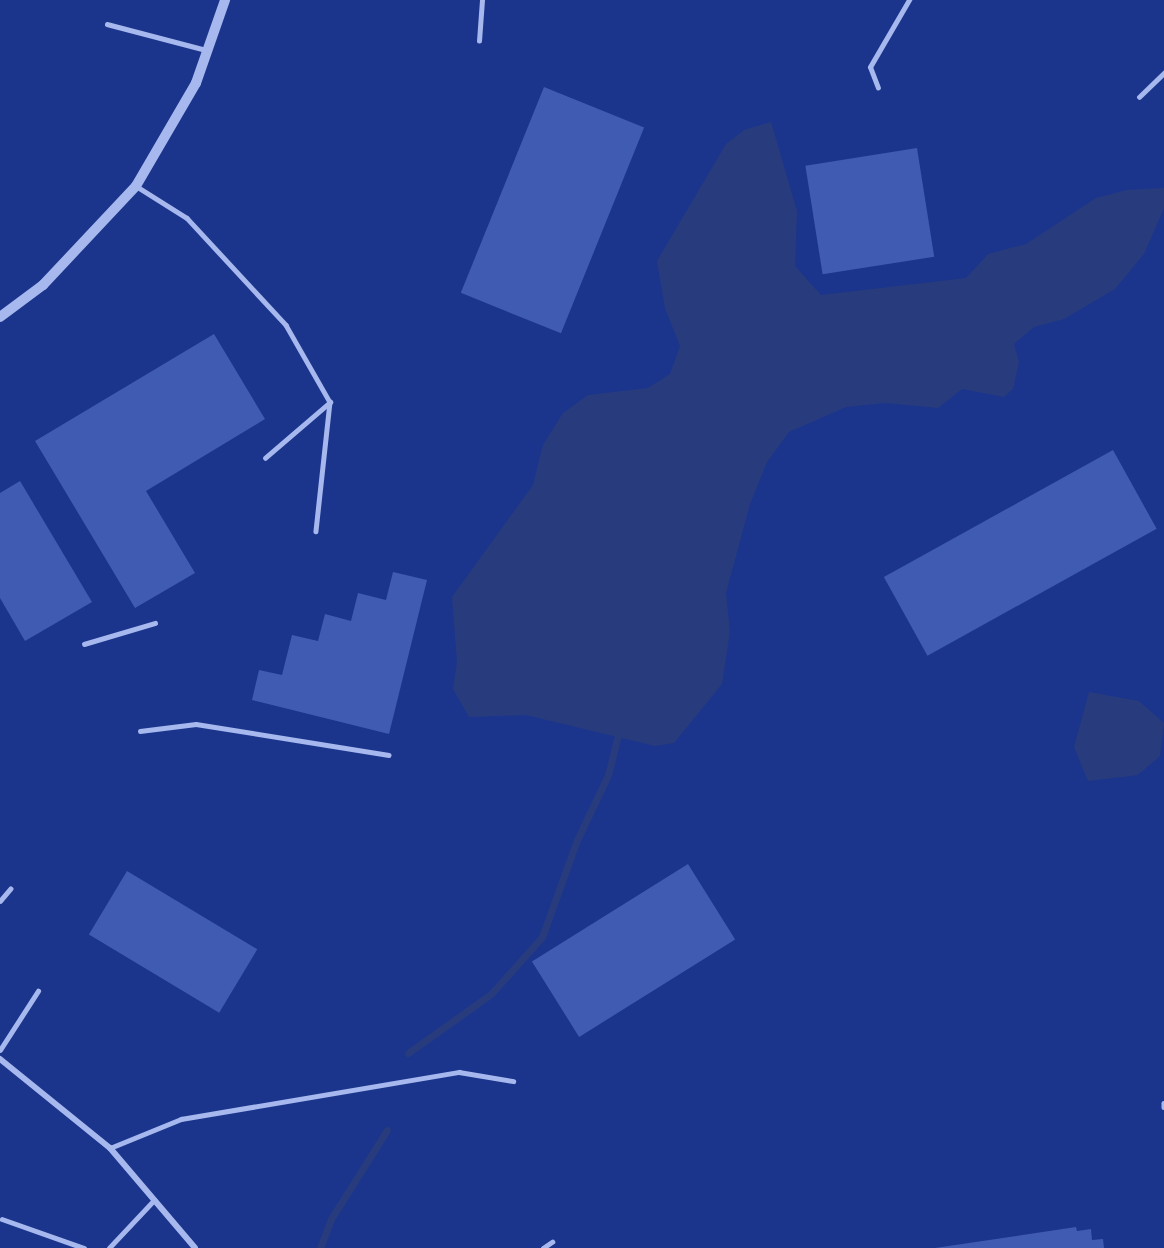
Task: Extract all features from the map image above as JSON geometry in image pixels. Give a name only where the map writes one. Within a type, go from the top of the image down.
[{"type":"street","points":[[0,317],[43,285],[136,186],[210,51],[225,0]]},
{"type":"street","points":[[0,1059],[110,1148],[195,1248]]},
{"type":"lane","points":[[479,41],[482,0]]},
{"type":"lane","points":[[878,88],[870,67],[909,0]]},
{"type":"lane","points":[[107,24],[210,51]]},
{"type":"lane","points":[[1139,97],[1164,73]]},
{"type":"lane","points":[[136,186],[187,218],[285,325],[330,402],[316,531]]},
{"type":"lane","points":[[264,458],[330,402]]},
{"type":"lane","points":[[84,644],[154,623]]},
{"type":"lane","points":[[140,731],[196,723],[389,754]]},
{"type":"lane","points":[[0,901],[10,889]]},
{"type":"lane","points":[[0,1050],[38,991]]},
{"type":"lane","points":[[110,1148],[204,1115],[459,1072],[513,1080]]},
{"type":"lane","points":[[109,1248],[154,1200]]},
{"type":"lane","points":[[2,1219],[84,1248]]},
{"type":"lane","points":[[543,1248],[552,1242]]},
{"type":"water","points":[[771,122],[797,211],[795,266],[821,295],[966,278],[988,254],[1026,244],[1096,198],[1127,190],[1164,188],[1164,208],[1144,254],[1115,289],[1064,319],[1034,327],[1014,344],[1019,362],[1013,389],[1004,397],[962,389],[938,408],[885,403],[846,407],[789,432],[767,462],[750,504],[726,593],[730,631],[722,684],[674,743],[655,746],[526,715],[469,717],[453,689],[457,662],[452,597],[533,485],[543,445],[563,413],[588,395],[648,388],[670,374],[680,346],[665,308],[657,261],[726,144],[744,130]]},
{"type":"water","points":[[1089,692],[1139,701],[1164,723],[1160,756],[1138,775],[1088,781],[1074,747]]},
{"type":"building","points":[[544,87],[644,127],[561,333],[461,293]]},
{"type":"building","points":[[917,148],[934,257],[823,274],[805,166]]},
{"type":"building","points":[[214,334],[265,419],[146,491],[195,573],[135,608],[35,441]]},
{"type":"building","points":[[1113,450],[1157,529],[927,656],[884,577]]},
{"type":"building","points":[[20,481],[92,602],[25,641],[0,598],[0,493]]},
{"type":"building","points":[[393,572],[427,580],[389,734],[252,700],[259,670],[282,675],[292,635],[318,641],[325,614],[351,621],[358,593],[386,600]]},
{"type":"building","points":[[688,864],[735,939],[579,1037],[532,962]]},
{"type":"building","points":[[127,871],[257,949],[219,1013],[89,934]]},
{"type":"building","points":[[1076,1227],[1077,1231],[1091,1229],[1092,1240],[1103,1239],[1104,1248],[935,1248]]},
{"type":"waterway","points":[[408,1053],[491,994],[542,937],[577,840],[608,775],[617,738]]},
{"type":"waterway","points":[[320,1248],[331,1219],[387,1130]]}]
